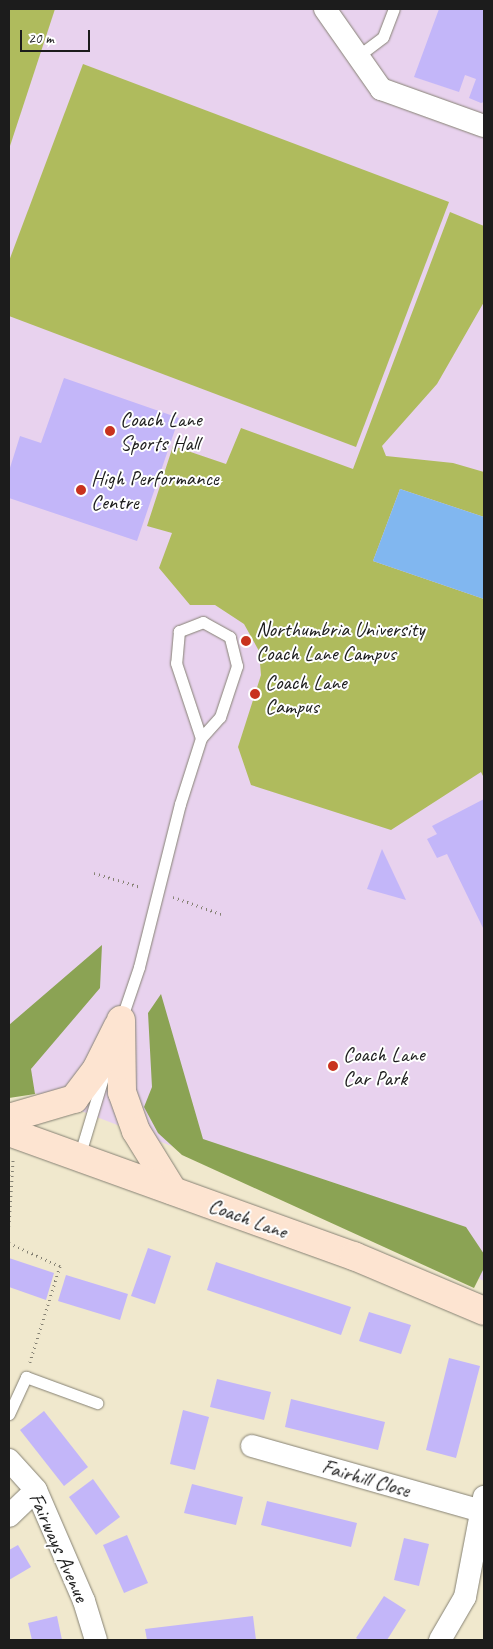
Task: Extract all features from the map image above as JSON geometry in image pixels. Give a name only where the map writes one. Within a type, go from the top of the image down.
[{"type":"street","points":[[326,9],[381,88],[484,126]]},
{"type":"street","points":[[11,1128],[74,1099],[97,1068],[121,1020]]},
{"type":"street","points":[[121,1020],[122,1092],[136,1131],[172,1191]]},
{"type":"street","name":"Coach Lane","points":[[11,1128],[78,1157],[354,1256],[484,1311]]},
{"type":"street","name":"Fairhill Close","points":[[252,1446],[483,1503]]},
{"type":"street","name":"Fairways Avenue","points":[[9,1460],[36,1490],[84,1601],[96,1640]]},
{"type":"street","points":[[9,1516],[36,1490]]},
{"type":"street","points":[[440,1640],[465,1597],[483,1503]]},
{"type":"lane","points":[[358,56],[383,37],[394,9]]},
{"type":"lane","points":[[78,1157],[139,967],[180,804],[201,738],[220,717],[237,666],[230,637],[203,622],[179,631],[176,663],[201,738]]},
{"type":"lane","points":[[9,1414],[26,1377],[96,1403]]},
{"type":"path","points":[[94,873],[158,892],[221,914]]},
{"type":"path","points":[[9,1226],[11,1128]]},
{"type":"path","points":[[9,1242],[60,1266],[26,1377]]},
{"type":"shaded area","name":"Northumbria University Coach Lane Campus","points":[[9,9],[484,9],[484,1281],[267,1183],[9,1083]]},
{"type":"green space","points":[[9,9],[55,9],[9,149]]},
{"type":"green space","points":[[83,64],[449,202],[356,447],[9,316],[9,261]]},
{"type":"green space","points":[[450,212],[484,226],[484,302],[437,384],[382,446],[386,456],[453,463],[484,472],[484,517],[400,489],[373,561],[484,599],[484,778],[481,772],[391,830],[251,785],[238,747],[261,675],[259,651],[244,624],[215,605],[190,605],[159,568],[172,533],[147,526],[173,446],[226,464],[241,428],[353,469]]},
{"type":"green space","points":[[102,945],[100,988],[31,1069],[35,1094],[9,1098],[9,1025]]},
{"type":"green space","points":[[161,994],[203,1139],[466,1227],[484,1254],[484,1268],[474,1288],[182,1155],[158,1133],[144,1107],[152,1087],[148,1013]]},
{"type":"water","points":[[400,489],[484,517],[484,599],[373,561]]},
{"type":"building","points":[[439,9],[484,9],[484,102],[481,103],[469,98],[476,79],[465,75],[459,92],[414,77]]},
{"type":"building","points":[[64,378],[179,418],[137,541],[9,498],[9,471],[20,436],[41,443]]},
{"type":"building","points":[[484,799],[484,930],[447,854],[437,858],[427,839],[437,834],[432,826]]},
{"type":"building","points":[[382,849],[406,900],[367,889]]},
{"type":"building","points":[[148,1248],[171,1256],[155,1304],[131,1296]]},
{"type":"building","points":[[9,1258],[54,1273],[46,1300],[9,1287]]},
{"type":"building","points":[[216,1262],[351,1307],[341,1335],[207,1290]]},
{"type":"building","points":[[66,1275],[128,1294],[120,1320],[58,1301]]},
{"type":"building","points":[[369,1312],[411,1325],[401,1354],[359,1341]]},
{"type":"building","points":[[449,1358],[480,1366],[456,1458],[426,1450]]},
{"type":"building","points":[[217,1379],[271,1392],[264,1420],[210,1407]]},
{"type":"building","points":[[291,1399],[385,1422],[378,1450],[285,1427]]},
{"type":"building","points":[[183,1410],[209,1417],[195,1470],[170,1464]]},
{"type":"building","points":[[44,1411],[88,1467],[64,1486],[20,1430]]},
{"type":"building","points":[[93,1479],[120,1517],[96,1535],[69,1497]]},
{"type":"building","points":[[192,1484],[243,1497],[236,1525],[184,1513]]},
{"type":"building","points":[[267,1501],[357,1523],[351,1547],[261,1525]]},
{"type":"building","points":[[127,1535],[148,1583],[124,1593],[103,1545]]},
{"type":"building","points":[[404,1538],[429,1544],[419,1586],[394,1580]]},
{"type":"building","points":[[18,1545],[31,1567],[9,1580],[9,1550]]},
{"type":"building","points":[[384,1596],[406,1610],[387,1640],[359,1640],[356,1638]]},
{"type":"building","points":[[57,1616],[62,1640],[32,1640],[28,1623]]},
{"type":"building","points":[[253,1616],[256,1640],[147,1640],[145,1629]]},
{"type":"place","name":"Coach Lane Sports Hall","points":[[110,431]]},
{"type":"place","name":"High Performance Centre","points":[[81,490]]},
{"type":"place","name":"Northumbria University Coach Lane Campus","points":[[246,641]]},
{"type":"place","name":"Coach Lane Campus","points":[[255,694]]},
{"type":"place","name":"Coach Lane Car Park","points":[[333,1066]]}]
